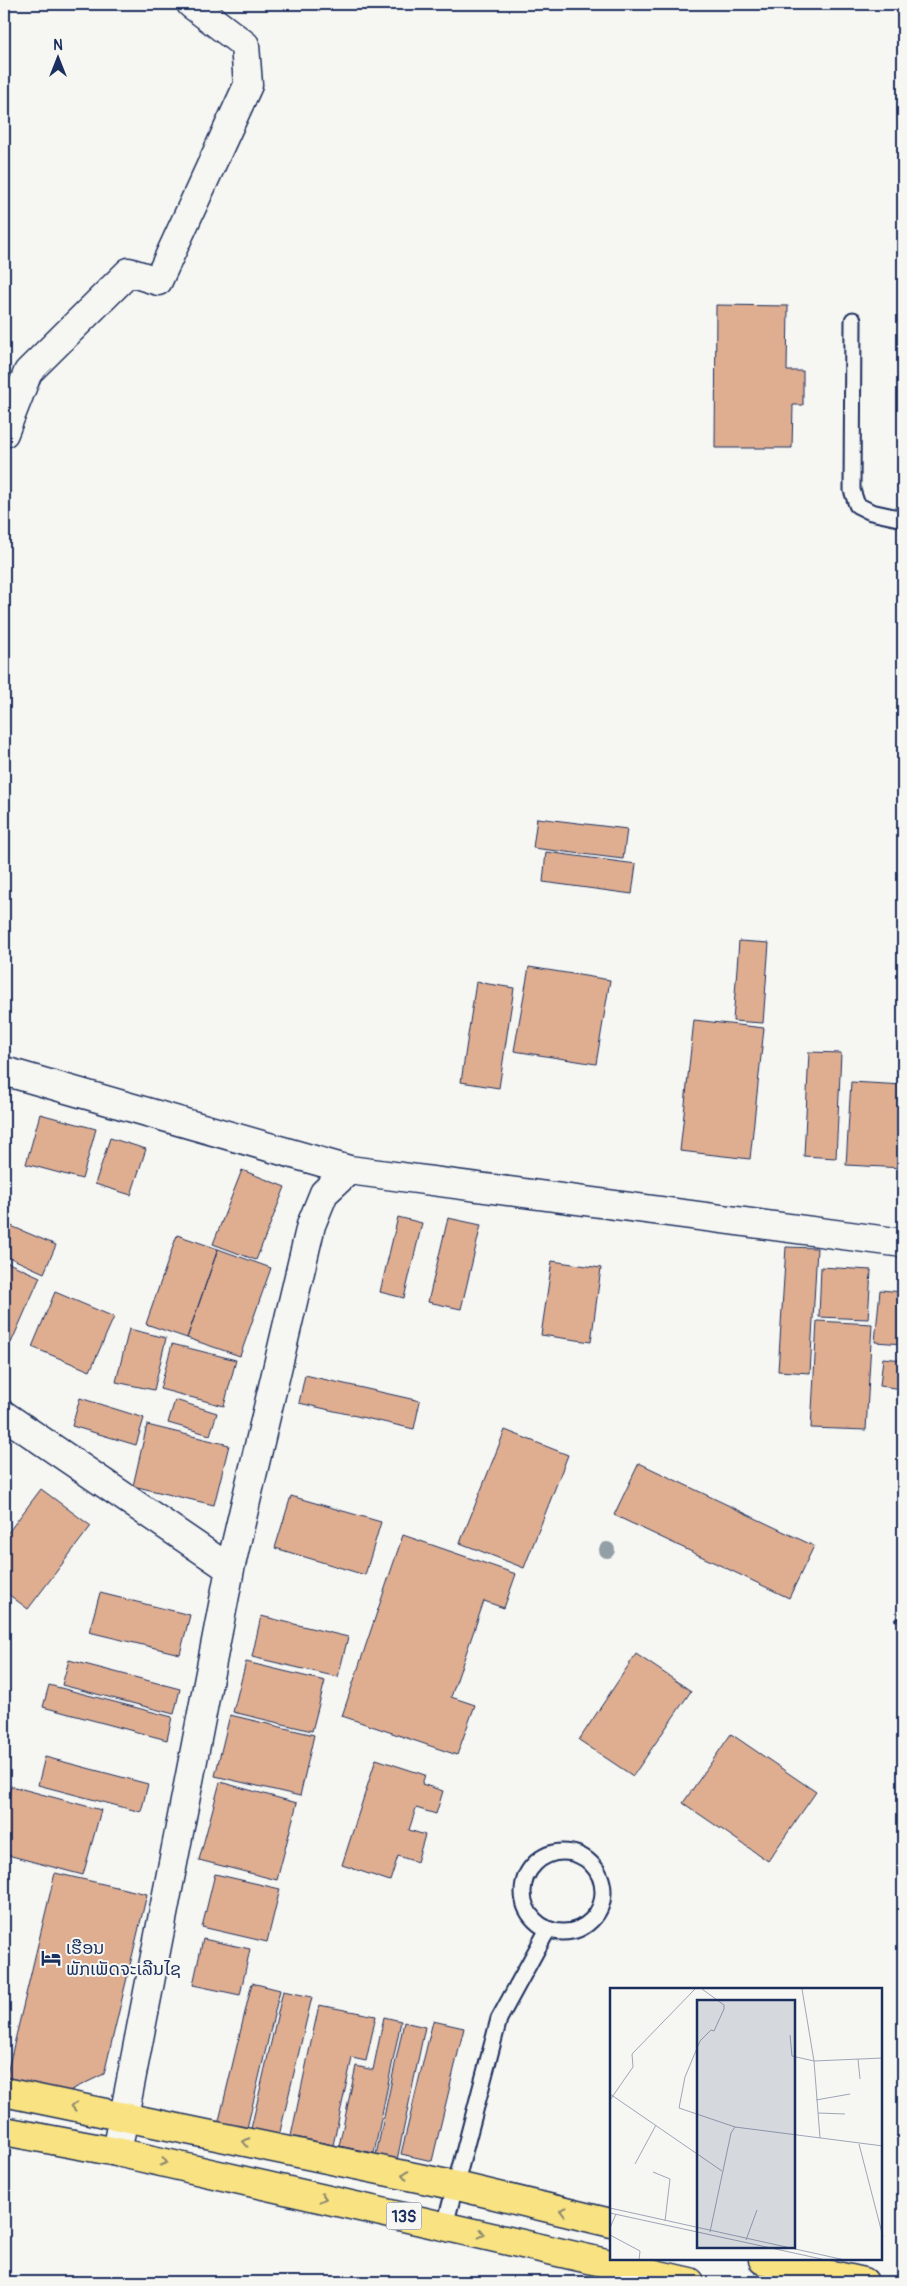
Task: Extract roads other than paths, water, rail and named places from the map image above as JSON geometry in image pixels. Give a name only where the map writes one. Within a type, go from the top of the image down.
[{"type":"highway","name":"13S","points":[[4,2092],[457,2186],[610,2223]]},
{"type":"highway","name":"13S","points":[[4,2131],[117,2152],[690,2282]]},
{"type":"highway","points":[[766,2261],[800,2276],[864,2282]]},
{"type":"street","points":[[4,433],[28,372],[129,272],[158,281],[248,85],[245,45],[191,4]]},
{"type":"street","points":[[4,1071],[349,1170],[903,1243]]},
{"type":"street","points":[[117,2152],[122,2116],[230,1569],[311,1225],[324,1193],[349,1170]]},
{"type":"street","points":[[4,1415],[230,1569]]},
{"type":"lane","points":[[853,320],[852,490],[856,505],[871,512],[903,520]]},
{"type":"lane","points":[[557,1852],[576,1854],[587,1859],[596,1868],[602,1880],[604,1892],[596,1915],[587,1924],[576,1930],[561,1932],[548,1928],[536,1921],[527,1910],[523,1897],[524,1883],[529,1870],[539,1860],[557,1852]]},
{"type":"lane","points":[[445,2225],[457,2186],[499,2019],[548,1928]]},
{"type":"place","name":"ເຮືອນ ພັກເພັດຈະເລີນໄຊ","points":[[51,1958]]}]
